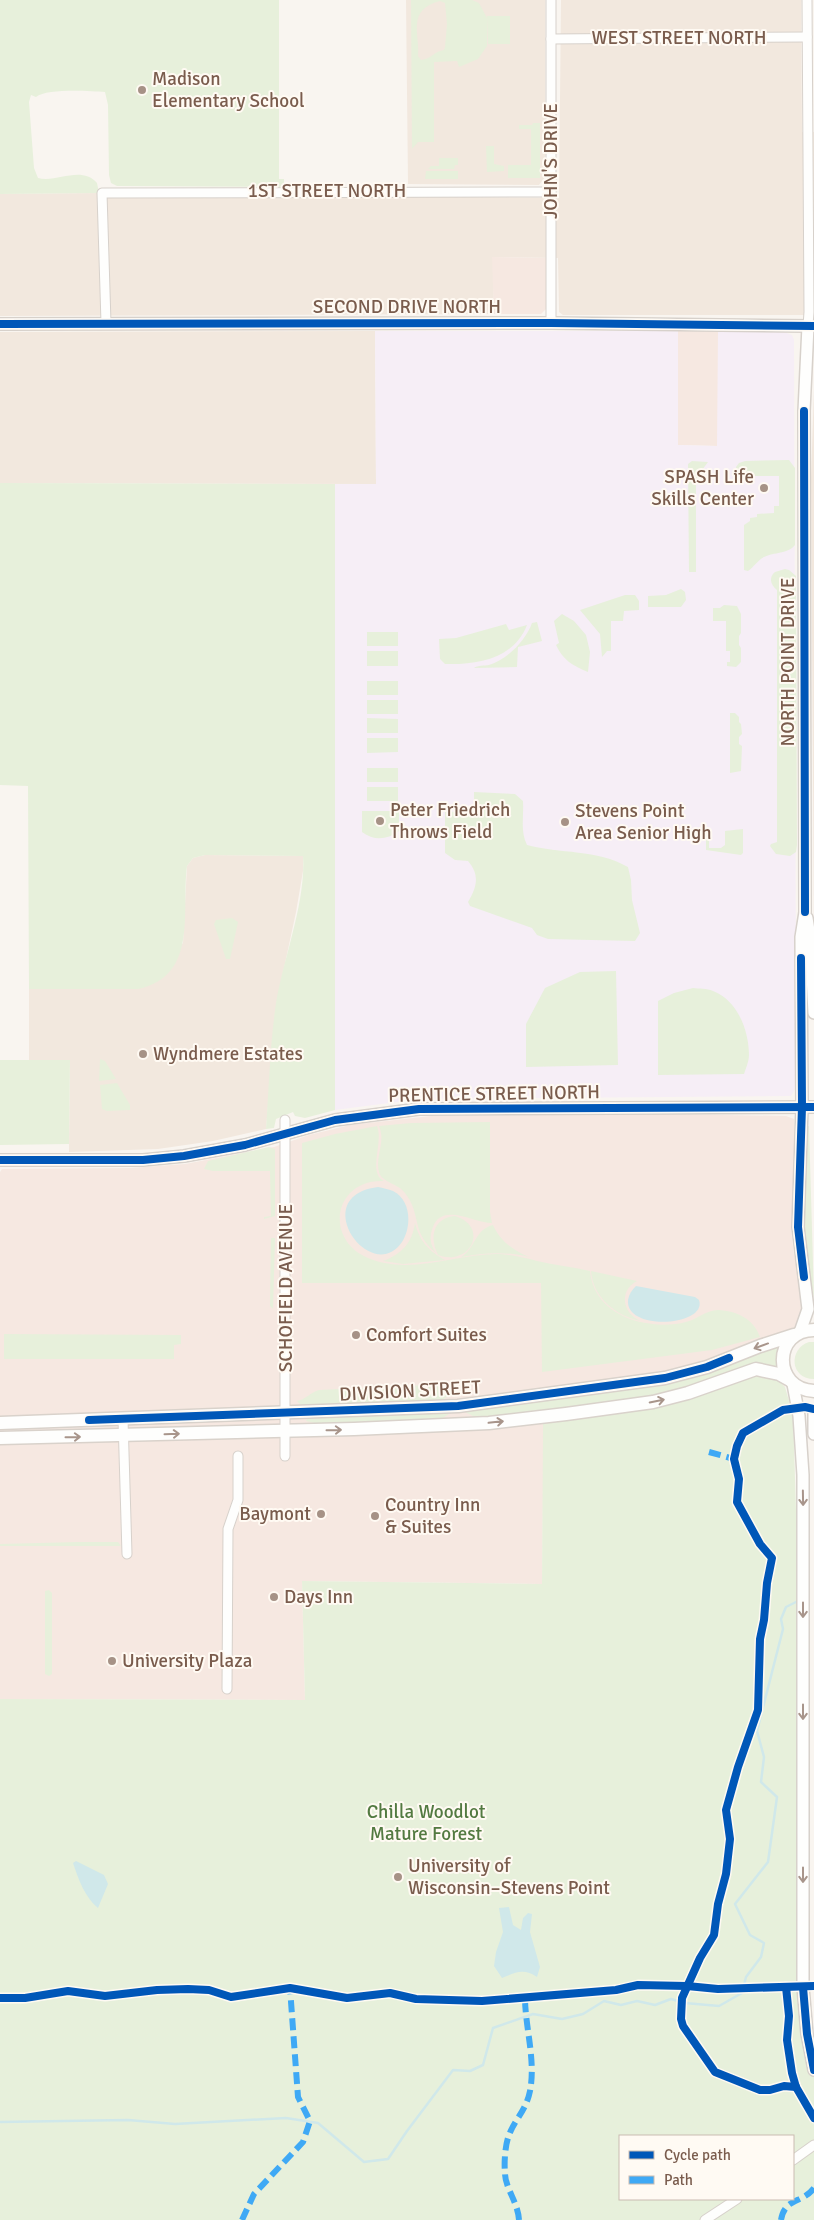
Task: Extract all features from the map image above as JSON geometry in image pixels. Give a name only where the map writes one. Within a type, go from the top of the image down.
[{"type":"main road","name":"DIVISION STREET","points":[[0,1423],[286,1414],[458,1406],[665,1378],[708,1367],[760,1346],[814,1330]]},
{"type":"main road","points":[[791,1382],[784,1369],[783,1355],[788,1341],[797,1334]]},
{"type":"main road","name":"DIVISION STREET","points":[[0,1438],[285,1431],[489,1423],[566,1414],[676,1397],[756,1369],[779,1374],[806,1390],[814,1390]]},
{"type":"street","name":"JOHN'S DRIVE","points":[[551,0],[551,323]]},
{"type":"street","name":"NORTH POINT DRIVE","points":[[797,1334],[808,1309],[798,1227],[802,1107],[801,937],[805,912],[804,411],[811,326],[807,0]]},
{"type":"street","name":"WEST STREET NORTH","points":[[551,39],[807,38]]},
{"type":"street","name":"1ST STREET NORTH","points":[[106,323],[102,193],[551,192]]},
{"type":"street","name":"SECOND DRIVE NORTH","points":[[0,324],[551,323],[811,326]]},
{"type":"street","name":"NORTH POINT DRIVE","points":[[805,912],[810,936],[814,1013]]},
{"type":"street","name":"PRENTICE STREET NORTH","points":[[0,1160],[164,1158],[224,1149],[335,1120],[419,1109],[814,1107]]},
{"type":"street","name":"SCHOFIELD AVENUE","points":[[285,1120],[285,1456]]},
{"type":"street","points":[[791,1382],[799,1416],[803,1476],[803,1987],[806,2034],[814,2070]]},
{"type":"street","points":[[814,1414],[814,1434]]},
{"type":"street","points":[[123,1419],[128,1554]]},
{"type":"street","points":[[227,1689],[228,1529],[238,1500],[238,1456]]},
{"type":"street","points":[[794,2159],[814,2144]]},
{"type":"street","points":[[705,2220],[736,2200]]},
{"type":"shaded area","points":[[406,0],[545,0],[545,177],[539,185],[408,184]]},
{"type":"shaded area","points":[[561,0],[801,0],[802,132],[814,132],[814,315],[563,315],[559,312],[558,258],[493,257],[494,314],[0,316],[0,194],[98,193],[559,198]]},
{"type":"shaded area","points":[[492,257],[546,258],[546,309],[541,314],[494,314]]},
{"type":"shaded area","points":[[375,331],[376,484],[0,483],[0,332]]},
{"type":"shaded area","name":"Stevens Point Area Senior High","points":[[375,331],[678,331],[678,445],[717,446],[718,331],[784,332],[792,335],[794,340],[796,1013],[795,1089],[791,1096],[420,1099],[335,1110],[335,484],[376,484]]},
{"type":"shaded area","points":[[678,331],[718,331],[718,446],[678,445]]},
{"type":"shaded area","points":[[814,389],[814,928],[811,478]]},
{"type":"shaded area","points":[[205,855],[303,856],[303,871],[296,912],[277,1001],[266,1129],[213,1141],[158,1149],[69,1152],[70,1060],[29,1060],[29,989],[138,989],[183,943],[187,866],[193,858]]},
{"type":"shaded area","points":[[663,1114],[786,1116],[794,1119],[795,1152],[791,1229],[794,1255],[801,1284],[802,1310],[801,1319],[780,1366],[785,1387],[778,1381],[543,1496],[542,1584],[302,1581],[305,1700],[0,1699],[0,1172],[2,1169],[131,1168],[185,1164],[274,1147],[309,1135],[350,1125],[431,1116]]},
{"type":"green space","name":"Madison Elementary School","points":[[0,0],[279,0],[279,179],[284,179],[284,187],[117,186],[111,183],[109,175],[108,105],[105,92],[69,91],[49,92],[36,97],[31,95],[29,102],[34,168],[38,178],[45,179],[84,175],[97,183],[99,193],[0,194]]},
{"type":"green space","points":[[411,0],[472,0],[479,3],[487,18],[487,46],[478,59],[459,67],[457,61],[434,62],[434,142],[418,142],[412,149]],"holes":[[[440,1],[445,3],[447,24],[444,50],[421,60],[418,56],[417,24],[419,17],[422,10],[429,5]]]},
{"type":"green space","points":[[487,16],[510,16],[510,44],[488,44]]},
{"type":"green space","points":[[533,123],[540,123],[540,178],[508,178],[508,165],[531,165],[531,129],[519,129],[519,125],[532,125]]},
{"type":"green space","points":[[486,146],[494,146],[494,164],[504,166],[504,171],[487,172]]},
{"type":"green space","points":[[439,158],[458,158],[458,165],[455,165],[454,169],[428,169],[431,166],[439,166]]},
{"type":"green space","points":[[426,171],[458,171],[458,179],[425,179]]},
{"type":"green space","points":[[789,460],[795,468],[795,545],[789,550],[768,555],[759,560],[748,571],[744,570],[744,525],[750,521],[750,518],[757,517],[757,514],[774,513],[774,506],[779,506],[779,476],[738,476],[736,467],[739,463],[745,461]]},
{"type":"green space","points":[[692,461],[708,462],[699,474],[696,482],[696,572],[689,572],[688,464]]},
{"type":"green space","points":[[0,483],[335,484],[335,1110],[305,1118],[295,1116],[293,1112],[276,1119],[274,1128],[266,1129],[276,1003],[298,910],[303,874],[303,856],[205,855],[193,858],[187,866],[185,922],[179,956],[171,971],[157,982],[138,989],[29,989],[28,786],[0,785]]},
{"type":"green space","points":[[785,569],[796,576],[797,845],[796,852],[790,856],[776,854],[770,846],[777,842],[777,590],[773,586],[771,579],[775,572]]},
{"type":"green space","points":[[681,589],[685,592],[686,600],[681,607],[648,607],[648,596],[666,595]]},
{"type":"green space","points":[[625,595],[635,595],[639,601],[639,610],[624,611],[623,621],[611,621],[611,651],[607,651],[602,657],[600,634],[580,610]]},
{"type":"green space","points":[[724,605],[737,606],[741,614],[739,645],[741,648],[741,662],[736,667],[727,666],[727,662],[730,662],[730,651],[726,651],[726,621],[713,621],[713,608],[720,608]]},
{"type":"green space","points":[[562,614],[574,621],[586,635],[590,652],[588,672],[569,662],[556,645],[559,643],[554,621]]},
{"type":"green space","points":[[537,622],[542,641],[518,647],[517,667],[474,668],[489,665],[509,654],[521,642],[532,623]]},
{"type":"green space","points":[[506,624],[509,630],[527,625],[513,646],[504,653],[493,658],[469,663],[445,664],[440,659],[439,639],[456,638]]},
{"type":"green space","points":[[367,632],[398,632],[398,646],[367,646]]},
{"type":"green space","points":[[367,651],[398,651],[398,666],[367,666]]},
{"type":"green space","points":[[367,681],[398,681],[398,695],[367,695]]},
{"type":"green space","points":[[367,700],[398,700],[398,714],[367,714]]},
{"type":"green space","points":[[730,713],[735,713],[739,717],[742,734],[739,737],[739,744],[742,746],[741,771],[730,773]]},
{"type":"green space","points":[[367,718],[398,719],[398,733],[367,733]]},
{"type":"green space","points":[[367,738],[398,738],[398,752],[367,753]]},
{"type":"green space","points":[[367,768],[398,768],[398,782],[367,782]]},
{"type":"green space","points":[[367,787],[398,787],[398,801],[367,801]]},
{"type":"green space","points":[[474,792],[515,794],[523,801],[523,829],[527,845],[604,857],[628,867],[632,900],[640,933],[635,941],[548,939],[537,935],[532,928],[470,906],[468,902],[475,886],[476,876],[468,861],[455,860],[445,853],[445,812],[474,811]]},
{"type":"green space","name":"Peter Friedrich Throws Field","points":[[362,811],[399,811],[399,831],[385,838],[367,835],[362,832]]},
{"type":"green space","points":[[743,829],[743,853],[741,855],[706,850],[706,830],[709,830],[709,848],[721,848],[725,845],[725,831]]},
{"type":"green space","points":[[232,918],[238,922],[230,959],[226,959],[214,924],[216,920]]},
{"type":"green space","points":[[616,971],[618,1065],[526,1067],[526,1024],[545,988],[580,972]]},
{"type":"green space","points":[[693,988],[708,989],[721,995],[729,1001],[740,1017],[747,1036],[749,1055],[744,1074],[658,1075],[658,1001],[674,993]]},
{"type":"green space","points":[[100,1059],[105,1061],[116,1079],[99,1081]]},
{"type":"green space","points":[[0,1060],[70,1060],[69,1144],[0,1145]]},
{"type":"green space","points":[[117,1083],[130,1105],[130,1110],[107,1111],[102,1109],[100,1085]]},
{"type":"green space","points":[[490,1122],[490,1212],[492,1223],[459,1216],[443,1216],[437,1220],[431,1234],[431,1244],[436,1253],[428,1245],[419,1230],[410,1201],[405,1193],[380,1175],[378,1160],[381,1132],[379,1126],[411,1123]]},
{"type":"green space","points":[[377,1126],[379,1140],[376,1164],[379,1177],[384,1181],[367,1183],[354,1190],[345,1200],[340,1212],[340,1225],[345,1238],[354,1249],[368,1258],[384,1263],[401,1265],[500,1254],[590,1271],[594,1286],[601,1299],[611,1309],[623,1316],[637,1321],[667,1325],[687,1322],[714,1310],[732,1312],[744,1317],[754,1325],[760,1337],[712,1350],[542,1372],[541,1283],[302,1283],[302,1143]]},
{"type":"green space","points":[[809,1126],[814,1298],[803,1238],[806,1127]]},
{"type":"green space","points":[[269,1147],[275,1149],[275,1216],[264,1219],[264,1217],[271,1216],[270,1171],[213,1171],[204,1169],[208,1161]]},
{"type":"green space","points":[[455,1216],[466,1221],[472,1228],[472,1244],[467,1251],[459,1256],[438,1255],[434,1242],[435,1230],[442,1220]]},
{"type":"green space","points":[[415,1223],[426,1245],[445,1260],[403,1264],[383,1261],[396,1255],[405,1247],[414,1230]]},
{"type":"green space","points":[[493,1225],[499,1236],[508,1244],[529,1257],[495,1253],[461,1257],[470,1249],[482,1231]]},
{"type":"green space","points":[[271,1238],[275,1238],[273,1309],[270,1306]]},
{"type":"green space","points":[[591,1271],[637,1281],[627,1290],[625,1302],[630,1313],[641,1321],[623,1315],[607,1304],[596,1290]]},
{"type":"green space","points":[[4,1334],[181,1335],[181,1344],[174,1345],[174,1359],[4,1359]]},
{"type":"green space","points":[[809,1342],[814,1342],[814,1379],[806,1378],[800,1374],[796,1369],[795,1363],[798,1351]]},
{"type":"green space","points":[[781,1344],[777,1354],[779,1368],[767,1364],[753,1364],[715,1379],[669,1392],[628,1400],[531,1413],[484,1417],[473,1416],[465,1412],[467,1409],[593,1394],[692,1378]]},
{"type":"green space","name":"University of Wisconsin–Stevens Point","points":[[753,1376],[779,1381],[785,1387],[793,1415],[803,1663],[803,1987],[814,2063],[814,2220],[0,2220],[0,1699],[305,1700],[302,1581],[542,1584],[543,1424],[657,1404]]},
{"type":"green space","points":[[449,1384],[448,1396],[442,1400],[302,1406],[297,1401],[319,1390]]},
{"type":"green space","points":[[435,1412],[449,1414],[439,1420],[319,1424],[306,1421],[307,1419]]},
{"type":"green space","points":[[118,1542],[121,1546],[0,1546],[0,1544]]},
{"type":"green space","points":[[49,1590],[52,1593],[52,1674],[49,1676],[45,1674],[45,1591]]},
{"type":"water","points":[[378,1187],[393,1191],[399,1195],[406,1207],[408,1221],[402,1242],[389,1253],[375,1254],[362,1247],[351,1235],[346,1220],[347,1206],[357,1194]]},
{"type":"water","points":[[636,1286],[695,1297],[699,1300],[698,1309],[680,1320],[666,1322],[652,1321],[639,1317],[631,1310],[628,1300]]},
{"type":"water","points":[[76,1861],[104,1875],[108,1884],[98,1908],[89,1899],[82,1887],[73,1863]]},
{"type":"water","points":[[509,1907],[513,1925],[521,1930],[523,1918],[528,1913],[532,1914],[530,1932],[540,1967],[537,1977],[520,1972],[502,1978],[494,1966],[496,1952],[503,1932],[499,1908]]},
{"type":"waterway","points":[[0,2122],[128,2120],[175,2124],[286,2118],[318,2123],[364,2162],[388,2159],[453,2070],[470,2071],[483,2065],[493,2028],[533,2014],[562,2019],[583,2014],[604,2001],[621,2005],[637,2001],[655,2005],[671,1999],[685,2003],[719,2006],[742,1993],[746,1977],[761,1957],[764,1943],[750,1935],[735,1904],[768,1862],[777,1797],[761,1782],[764,1757],[757,1731],[783,1629],[781,1619],[786,1607],[800,1600]]},
{"type":"marked path","points":[[709,1452],[734,1459]]},
{"type":"marked path","points":[[242,2220],[254,2194],[303,2142],[310,2121],[298,2097],[290,1988]]},
{"type":"marked path","points":[[519,2220],[507,2184],[505,2159],[509,2135],[526,2104],[532,2079],[525,1997]]},
{"type":"marked path","points":[[781,2220],[783,2213],[790,2204],[804,2197],[814,2188]]},
{"type":"cycle path","points":[[0,324],[551,323],[814,326]]},
{"type":"cycle path","points":[[804,411],[805,912]]},
{"type":"cycle path","points":[[801,958],[802,1107],[798,1227],[804,1277]]},
{"type":"cycle path","points":[[0,1160],[143,1160],[184,1156],[245,1145],[335,1120],[419,1109],[814,1107]]},
{"type":"cycle path","points":[[89,1420],[458,1406],[665,1378],[707,1367],[729,1358]]},
{"type":"cycle path","points":[[796,2087],[784,2086],[770,2090],[760,2090],[715,2072],[683,2026],[681,2019],[682,1998],[700,1958],[714,1935],[718,1904],[726,1874],[730,1839],[726,1810],[738,1767],[758,1710],[760,1639],[772,1558],[760,1544],[737,1502],[739,1479],[734,1459],[743,1433],[783,1410],[805,1407],[814,1409]]},
{"type":"cycle path","points":[[0,1998],[25,1998],[68,1991],[105,1996],[157,1990],[188,1989],[209,1990],[231,1997],[290,1988],[347,1998],[390,1993],[416,1999],[482,2001],[616,1990],[638,1985],[718,1989],[814,1986]]},
{"type":"cycle path","points":[[786,1987],[789,2016],[787,2040],[792,2073],[796,2087],[814,2118]]},
{"type":"cycle path","points":[[803,1987],[807,2034],[814,2070]]},
{"type":"place","name":"Madison Elementary School","points":[[142,90]]},
{"type":"place","name":"SPASH Life Skills Center","points":[[764,488]]},
{"type":"place","name":"Peter Friedrich Throws Field","points":[[380,821]]},
{"type":"place","name":"Stevens Point Area Senior High","points":[[565,822]]},
{"type":"place","name":"Wyndmere Estates","points":[[143,1054]]},
{"type":"place","name":"Comfort Suites","points":[[356,1335]]},
{"type":"place","name":"Baymont","points":[[321,1514]]},
{"type":"place","name":"Country Inn & Suites","points":[[375,1516]]},
{"type":"place","name":"Days Inn","points":[[274,1597]]},
{"type":"place","name":"University Plaza","points":[[112,1661]]},
{"type":"place","name":"University of Wisconsin–Stevens Point","points":[[398,1877]]},
{"type":"park label","name":"Chilla Woodlot Mature Forest","points":[[426,1823]]}]
